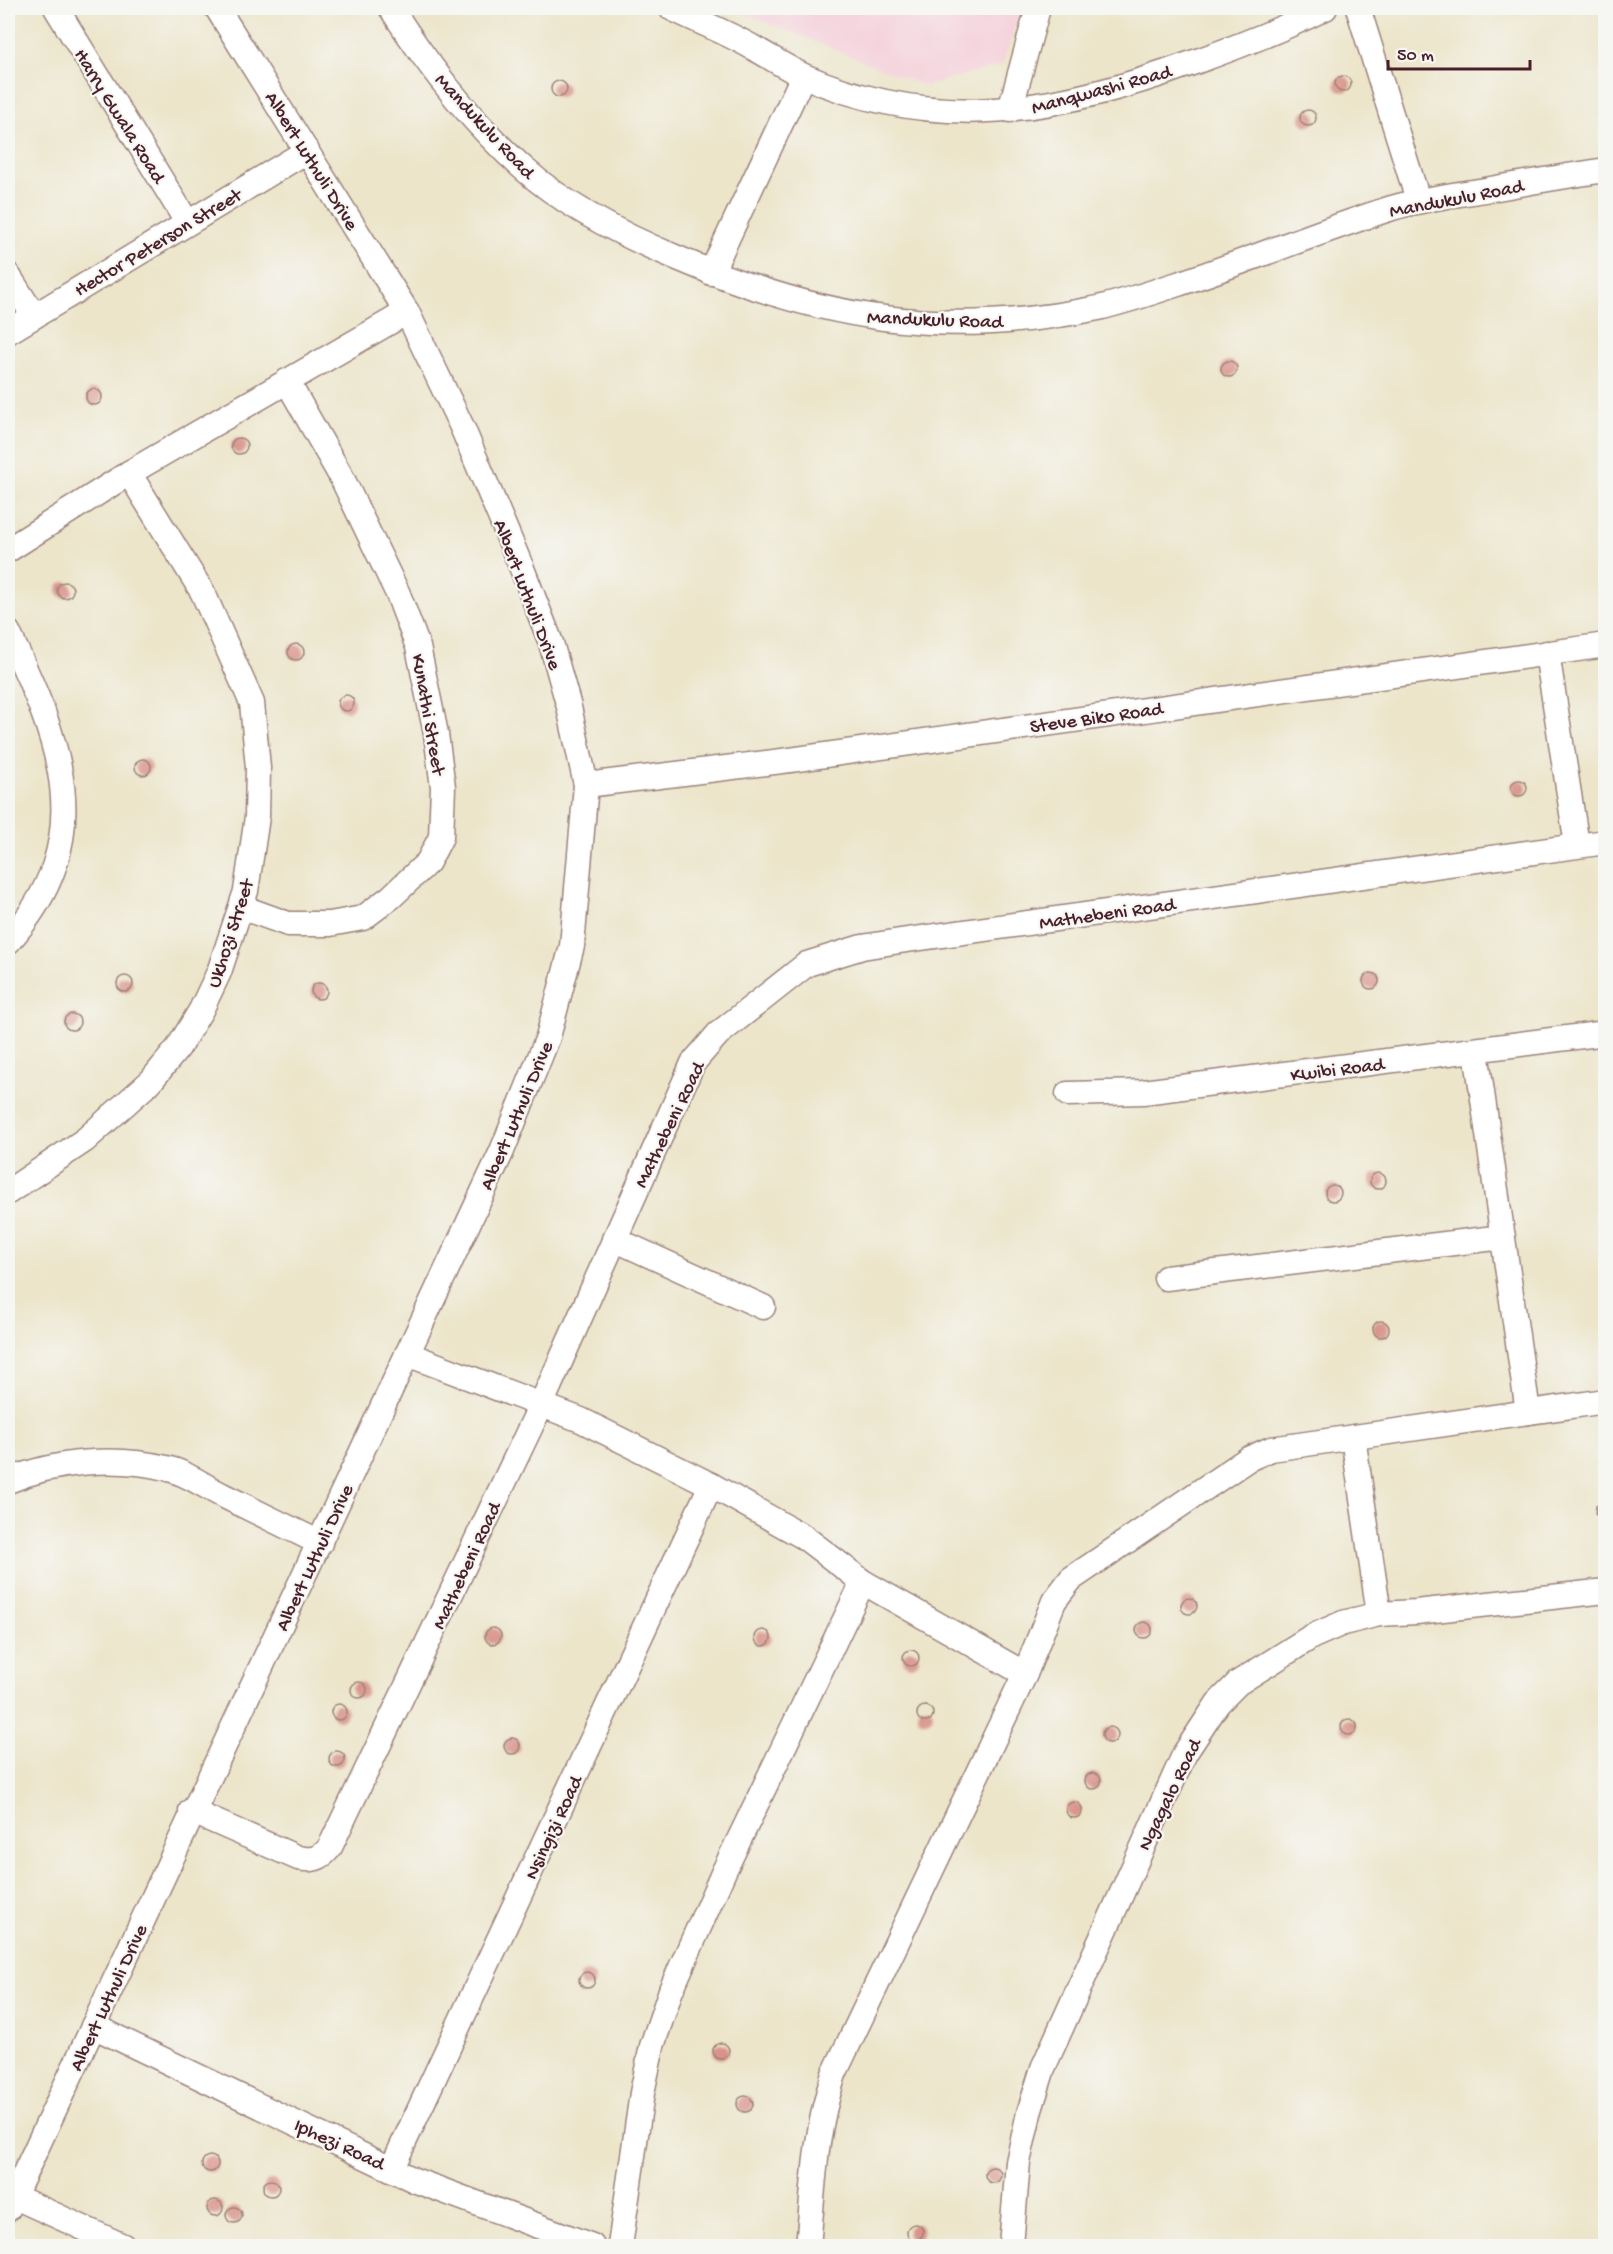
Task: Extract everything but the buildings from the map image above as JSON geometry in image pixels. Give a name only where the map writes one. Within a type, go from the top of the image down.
[{"type":"street","name":"Harry Gwala Road","points":[[56,8],[187,222]]},
{"type":"street","name":"Albert Luthuli Drive","points":[[10,2202],[191,1811],[320,1543],[502,1151],[557,1008],[572,946],[586,784],[551,643],[462,427],[407,312],[217,8]]},
{"type":"street","name":"Mandukulu Road","points":[[391,8],[447,88],[487,133],[537,180],[594,218],[644,244],[711,273],[817,308],[871,317],[957,323],[1027,319],[1124,301],[1418,200],[1605,170]]},
{"type":"street","name":"Manqwashi Road","points":[[671,8],[750,45],[803,76],[861,95],[919,108],[953,111],[1010,110],[1062,102],[1155,77],[1294,23],[1325,8]]},
{"type":"street","points":[[1010,110],[1038,8]]},
{"type":"street","points":[[1358,8],[1418,200]]},
{"type":"street","points":[[711,273],[803,76]]},
{"type":"street","name":"Hector Peterson Street","points":[[8,332],[307,151]]},
{"type":"street","points":[[8,275],[34,316]]},
{"type":"street","points":[[8,550],[129,473],[407,312]]},
{"type":"street","name":"Kunathi Street","points":[[241,907],[288,924],[330,924],[363,918],[391,897],[428,862],[441,837],[443,787],[436,734],[418,647],[398,594],[342,478],[287,381]]},
{"type":"street","name":"Ukhozi Street","points":[[8,1192],[86,1140],[151,1081],[178,1048],[201,1010],[219,972],[241,907],[257,817],[258,768],[252,702],[203,593],[129,473]]},
{"type":"street","points":[[8,632],[48,721],[64,788],[63,823],[45,890],[8,942]]},
{"type":"street","name":"Steve Biko Road","points":[[586,784],[790,760],[1605,645]]},
{"type":"street","points":[[1547,653],[1577,845]]},
{"type":"street","name":"Mathebeni Road","points":[[191,1811],[289,1855],[312,1860],[325,1854],[541,1405],[693,1063],[718,1034],[807,964],[852,950],[900,941],[1605,842]]},
{"type":"street","name":"Kwibi Road","points":[[1068,1094],[1143,1092],[1605,1033]]},
{"type":"street","points":[[1476,1050],[1528,1412]]},
{"type":"street","points":[[1166,1278],[1503,1237]]},
{"type":"street","points":[[614,1239],[763,1307]]},
{"type":"street","points":[[407,1354],[581,1420],[711,1485],[804,1537],[863,1582],[1025,1674]]},
{"type":"street","points":[[808,2247],[814,2157],[822,2114],[834,2074],[1025,1674],[1054,1601],[1081,1570],[1260,1453],[1281,1446],[1605,1401]]},
{"type":"street","points":[[1353,1437],[1379,1614]]},
{"type":"street","points":[[8,1481],[31,1472],[75,1464],[111,1462],[166,1468],[192,1478],[320,1543]]},
{"type":"street","name":"Nsingizi Road","points":[[392,2168],[711,1485]]},
{"type":"street","points":[[620,2247],[642,2093],[652,2046],[671,1990],[724,1871],[863,1582]]},
{"type":"street","name":"Ngagalo Road","points":[[1011,2247],[1018,2162],[1029,2113],[1043,2068],[1185,1753],[1218,1703],[1252,1672],[1311,1636],[1343,1623],[1379,1614],[1605,1591]]},
{"type":"street","name":"Iphezi Road","points":[[93,2026],[414,2180],[592,2247]]},
{"type":"street","points":[[10,2202],[123,2247]]},
{"type":"shaded area","points":[[732,8],[1022,8],[1002,65],[925,86]]}]
